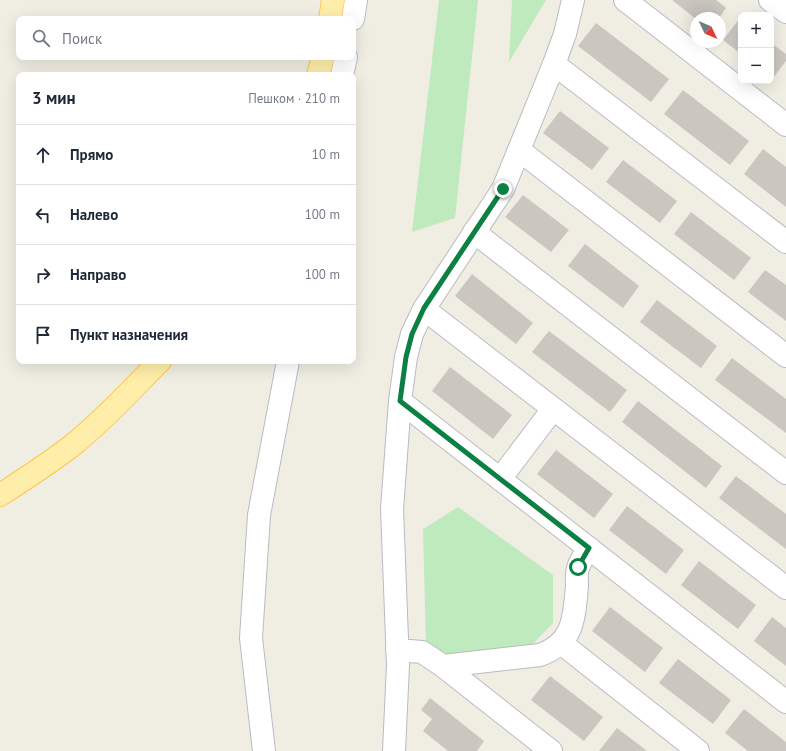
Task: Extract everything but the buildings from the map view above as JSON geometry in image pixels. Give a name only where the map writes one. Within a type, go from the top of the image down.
[{"type":"main road","points":[[330,16],[333,0]]},
{"type":"main road","points":[[319,72],[322,60]]},
{"type":"main road","points":[[0,495],[32,475],[74,444],[157,364]]},
{"type":"street","points":[[353,16],[356,0]]},
{"type":"street","points":[[395,750],[398,665],[392,509],[400,401],[406,357],[412,334],[424,308],[503,189],[554,64],[565,34],[573,0]]},
{"type":"street","points":[[625,0],[786,125]]},
{"type":"street","points":[[770,0],[786,12]]},
{"type":"street","points":[[343,72],[345,60]]},
{"type":"street","points":[[554,64],[786,242]]},
{"type":"street","points":[[519,150],[786,356]]},
{"type":"street","points":[[474,232],[786,473]]},
{"type":"street","points":[[424,308],[786,588]]},
{"type":"street","points":[[264,751],[251,638],[259,515],[287,364]]},
{"type":"street","points":[[400,401],[786,702]]},
{"type":"street","points":[[500,479],[553,409]]},
{"type":"street","points":[[443,666],[540,655],[551,651],[561,643],[570,630],[574,616],[578,567],[589,548]]},
{"type":"street","points":[[561,643],[698,751]]},
{"type":"street","points":[[397,650],[422,652],[443,666],[551,751]]},
{"type":"green space","points":[[439,0],[478,0],[455,218],[412,232]]},
{"type":"green space","points":[[512,0],[546,0],[509,62]]},
{"type":"green space","points":[[458,507],[553,575],[553,623],[532,645],[449,655],[426,645],[423,529]]},
{"type":"route","points":[[503,189],[424,308],[412,334],[406,357],[400,401],[589,548],[578,567]]}]
